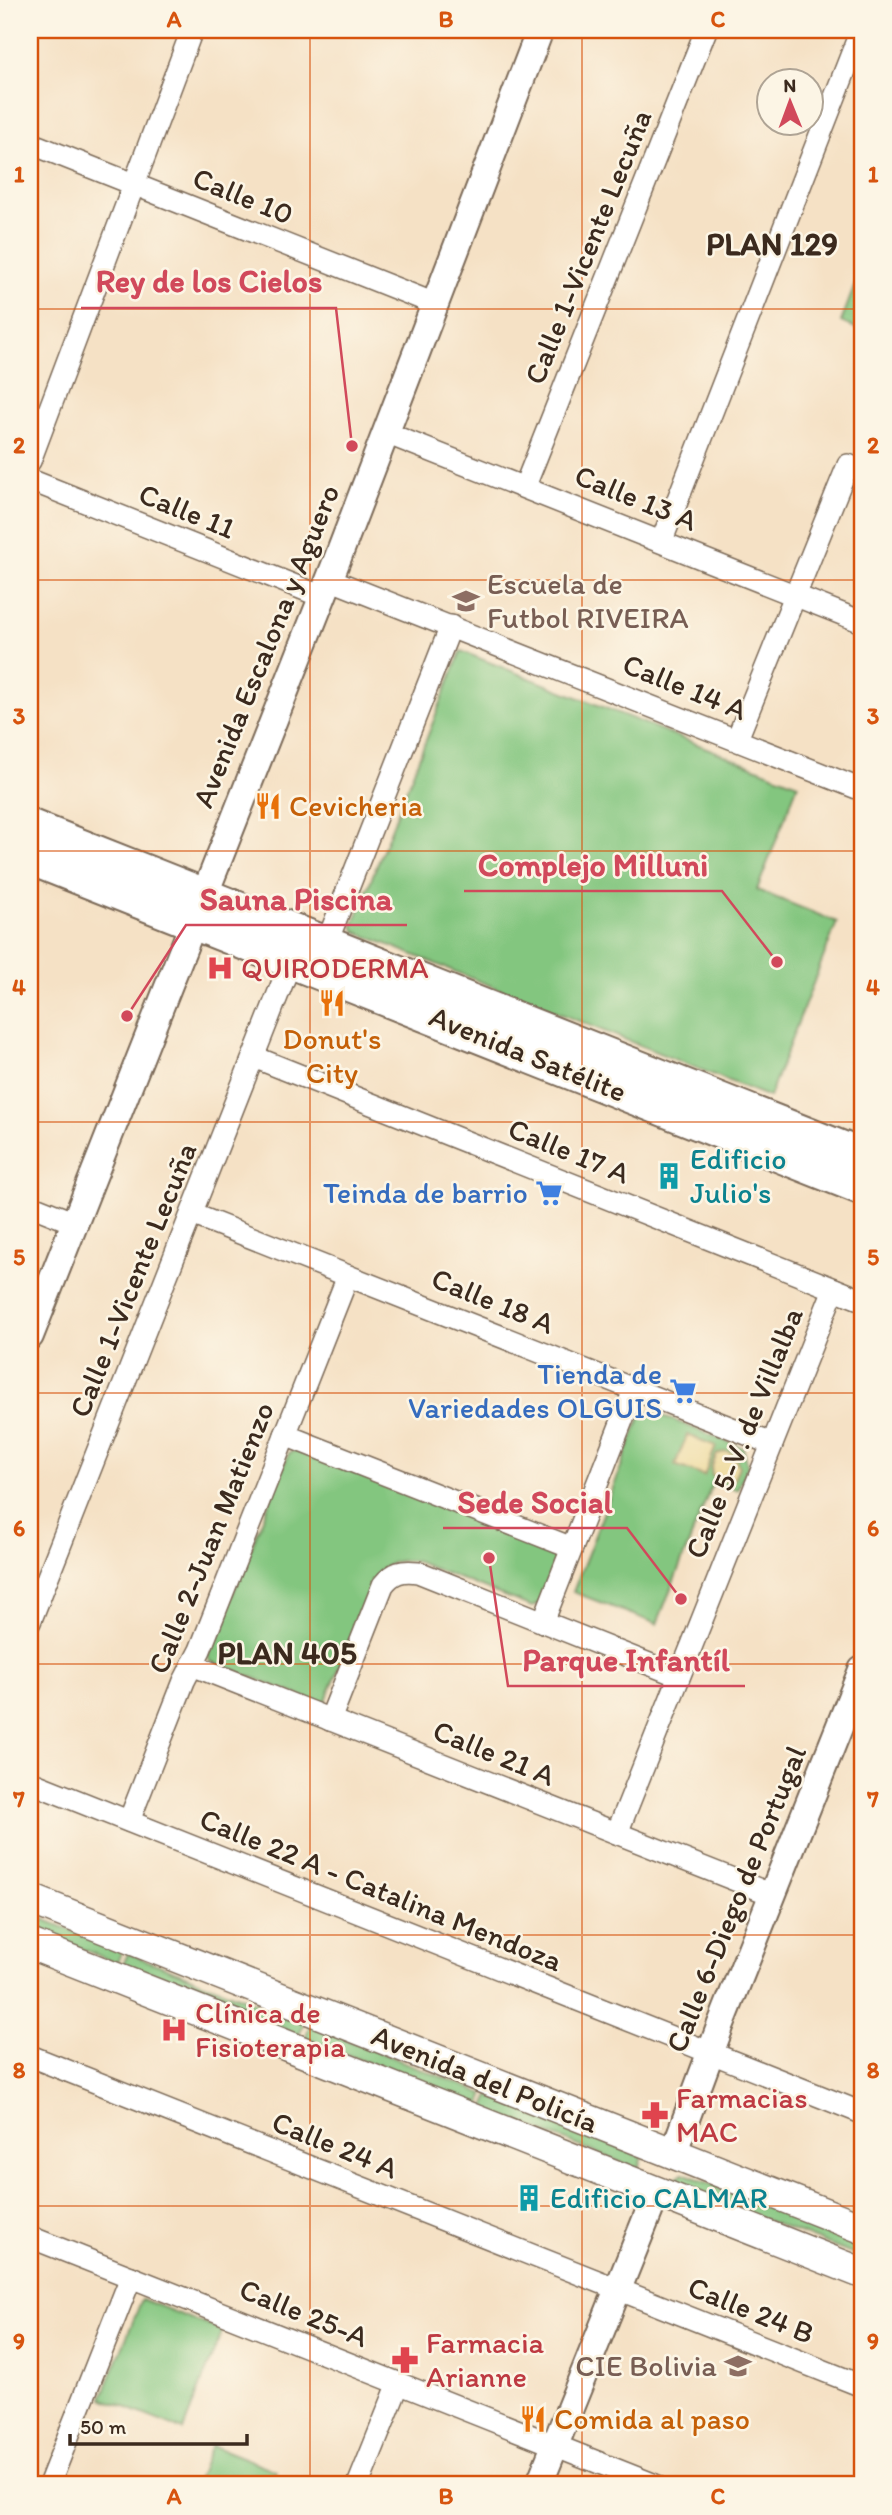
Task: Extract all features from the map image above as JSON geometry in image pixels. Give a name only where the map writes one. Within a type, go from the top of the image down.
[{"type":"main road","points":[[30,826],[199,908]]},
{"type":"main road","points":[[30,858],[199,908]]},
{"type":"main road","name":"Avenida Satélite","points":[[199,908],[307,945],[685,1101],[862,1188]]},
{"type":"main road","name":"Avenida Satélite","points":[[685,1101],[862,1156]]},
{"type":"main road","name":"Avenida del Policía","points":[[30,1899],[862,2228]]},
{"type":"main road","name":"Avenida del Policía","points":[[30,1944],[862,2273]]},
{"type":"main road","points":[[657,2192],[673,2154]]},
{"type":"street","points":[[30,461],[192,30]]},
{"type":"street","name":"Avenida Escalona y Aguero","points":[[30,1336],[326,588],[540,30]]},
{"type":"street","name":"Calle 1-Vicente Lecuña","points":[[525,486],[706,30]]},
{"type":"street","points":[[662,540],[861,30]]},
{"type":"street","name":"Calle 10","points":[[30,143],[435,304]]},
{"type":"street","name":"Calle 13 A","points":[[386,433],[662,540],[862,622]]},
{"type":"street","points":[[737,739],[795,594],[855,468]]},
{"type":"street","name":"Calle 11","points":[[30,480],[326,588]]},
{"type":"street","name":"Calle 14 A","points":[[326,588],[451,626],[862,789]]},
{"type":"street","name":"Calle 1-Vicente Lecuña","points":[[30,1622],[254,1057],[451,626]]},
{"type":"street","name":"Calle 17 A","points":[[254,1057],[862,1300]]},
{"type":"street","points":[[30,1205],[75,1223]]},
{"type":"street","name":"Calle 18 A","points":[[192,1214],[772,1444]]},
{"type":"street","name":"Calle 2-Juan Matienzo","points":[[129,1821],[348,1276]]},
{"type":"street","name":"Calle 5-V. de Villalba","points":[[617,1833],[834,1289]]},
{"type":"street","points":[[543,1622],[634,1390]]},
{"type":"street","points":[[285,1435],[572,1548]]},
{"type":"street","points":[[330,1720],[383,1586],[389,1577],[398,1572],[418,1572],[679,1676]]},
{"type":"street","name":"Calle 21 A","points":[[192,1665],[773,1895]]},
{"type":"street","name":"Calle 6-Diego de Portugal","points":[[673,2154],[862,1670]]},
{"type":"street","name":"Calle 22 A - Catalina Mendoza","points":[[30,1782],[862,2113]]},
{"type":"street","name":"Calle 24 A","points":[[30,2056],[618,2290]]},
{"type":"street","points":[[539,2485],[657,2192]]},
{"type":"street","name":"Calle 25-A","points":[[30,2237],[655,2485]]},
{"type":"street","points":[[49,2485],[131,2277]]},
{"type":"street","name":"Calle 24 B","points":[[618,2290],[862,2386]]},
{"type":"street","points":[[358,2485],[399,2383]]},
{"type":"green space","points":[[862,266],[862,331],[841,322]]},
{"type":"green space","points":[[461,651],[798,784],[757,890],[837,922],[769,1097],[356,932],[353,926]]},
{"type":"green space","points":[[646,1412],[653,1412],[743,1448],[748,1466],[737,1490],[713,1482],[657,1624],[573,1592],[640,1418]]},
{"type":"green space","points":[[296,1450],[552,1550],[557,1558],[540,1603],[532,1607],[417,1562],[399,1561],[384,1568],[376,1577],[324,1705],[210,1661],[208,1656],[289,1453]]},
{"type":"green space","points":[[30,1914],[122,1950],[117,1963],[30,1928]]},
{"type":"green space","points":[[128,1953],[304,2022],[299,2035],[123,1965]]},
{"type":"green space","points":[[310,2025],[485,2094],[480,2107],[305,2038]]},
{"type":"green space","points":[[490,2096],[642,2157],[638,2169],[484,2109]]},
{"type":"green space","points":[[683,2173],[862,2244],[862,2258],[679,2186],[677,2177]]},
{"type":"green space","points":[[142,2299],[222,2331],[183,2430],[102,2398]]},
{"type":"green space","points":[[211,2445],[277,2471],[271,2485],[195,2485]]},
{"type":"sand","points":[[687,1435],[716,1446],[704,1476],[675,1465]]},
{"type":"sand","points":[[727,1451],[737,1455],[739,1466],[732,1484],[712,1476],[711,1468],[717,1454]]},
{"type":"place","name":"Rey de los Cielos","points":[[352,446]]},
{"type":"place","name":"Escuela de Futbol RIVEIRA","points":[[466,601]]},
{"type":"place","name":"Cevicheria","points":[[268,806]]},
{"type":"place","name":"Complejo Milluni","points":[[777,962]]},
{"type":"place","name":"QUIRODERMA","points":[[220,968]]},
{"type":"place","name":"Donut's City","points":[[332,1003]]},
{"type":"place","name":"Sauna Piscina","points":[[127,1016]]},
{"type":"place","name":"Edificio Julio's","points":[[669,1176]]},
{"type":"place","name":"Teinda de barrio","points":[[549,1193]]},
{"type":"place","name":"Tienda de Variedades OLGUIS","points":[[683,1391]]},
{"type":"place","name":"Parque Infantíl","points":[[489,1558]]},
{"type":"place","name":"Sede Social","points":[[681,1599]]},
{"type":"place","name":"Clínica de Fisioterapia","points":[[174,2030]]},
{"type":"place","name":"Farmacias MAC","points":[[655,2115]]},
{"type":"place","name":"Edificio CALMAR","points":[[529,2198]]},
{"type":"place","name":"Farmacia Arianne","points":[[405,2360]]},
{"type":"place","name":"CIE Bolivia","points":[[738,2366]]},
{"type":"place","name":"Comida al paso","points":[[533,2419]]},
{"type":"district","name":"PLAN 129","points":[[772,244]]},
{"type":"district","name":"PLAN 405","points":[[287,1653]]}]
